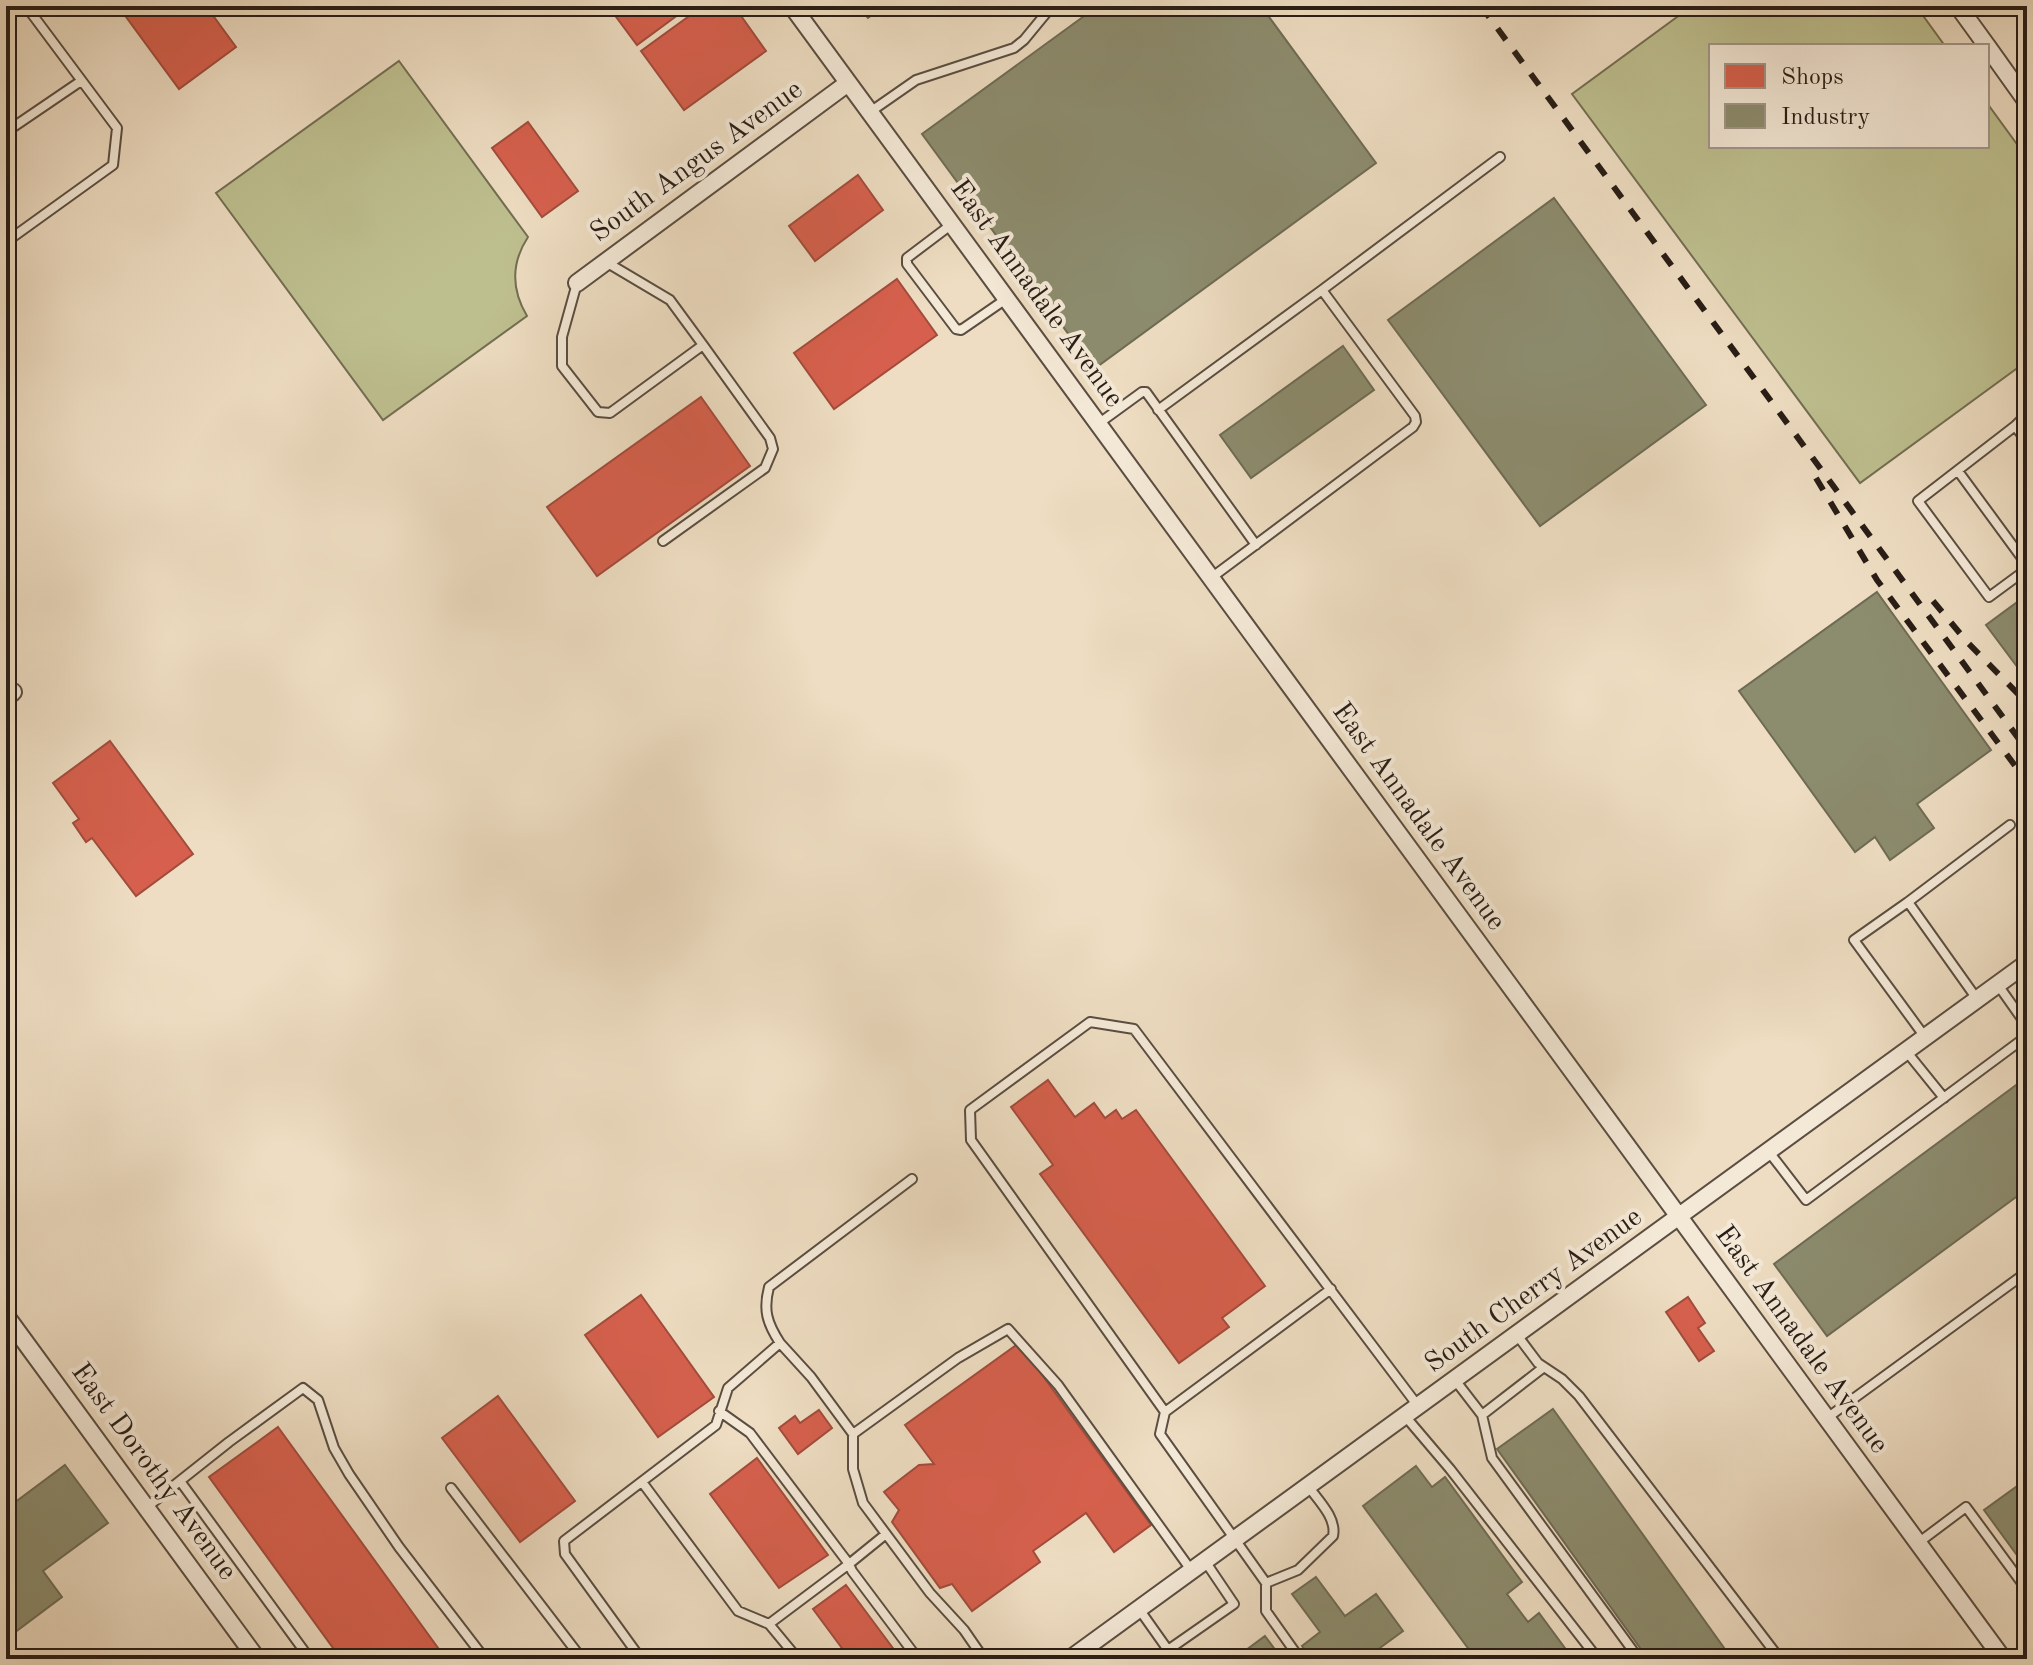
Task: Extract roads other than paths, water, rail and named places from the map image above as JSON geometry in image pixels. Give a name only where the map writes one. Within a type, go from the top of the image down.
[{"type":"street","name":"East Annadale Avenue","points":[[792,6],[2003,1659]]},
{"type":"street","points":[[1958,6],[1986,44]]},
{"type":"street","points":[[1989,49],[2027,102]]},
{"type":"street","name":"South Angus Avenue","points":[[577,283],[848,83]]},
{"type":"street","name":"South Cherry Avenue","points":[[1070,1659],[2027,963]]},
{"type":"street","name":"East Dorothy Avenue","points":[[6,1316],[257,1659]]},
{"type":"lane","points":[[6,242],[113,165],[117,128],[26,6]]},
{"type":"lane","points":[[870,112],[916,80],[1014,48],[1024,40],[1049,7]]},
{"type":"lane","points":[[6,132],[81,81]]},
{"type":"lane","points":[[1158,410],[1500,157]]},
{"type":"lane","points":[[952,224],[907,258],[907,264],[956,329],[961,330],[1006,298]]},
{"type":"lane","points":[[606,262],[670,300],[770,438],[773,449],[765,468],[663,541]]},
{"type":"lane","points":[[577,283],[562,337],[562,366],[598,412],[610,413],[703,345]]},
{"type":"lane","points":[[1211,578],[1416,422],[1415,416],[1322,290]]},
{"type":"lane","points":[[1098,424],[1146,392],[1256,545]]},
{"type":"lane","points":[[1958,471],[2027,567],[1989,597],[1918,501],[2027,414]]},
{"type":"lane","points":[[2015,426],[2027,442]]},
{"type":"lane","points":[[1925,1038],[1854,940],[2010,825]]},
{"type":"lane","points":[[1908,902],[1978,999]]},
{"type":"lane","points":[[1998,985],[2027,1026]]},
{"type":"lane","points":[[1165,1412],[971,1140],[970,1110],[1090,1022],[1134,1029],[1331,1289],[1450,1469],[1598,1659]]},
{"type":"lane","points":[[1769,1152],[1806,1200],[2027,1036]]},
{"type":"lane","points":[[1906,1051],[1944,1098]]},
{"type":"lane","points":[[912,1179],[769,1287],[765,1304],[767,1323],[853,1434],[853,1469],[863,1503],[984,1659]]},
{"type":"lane","points":[[1827,1418],[2027,1272]]},
{"type":"lane","points":[[1300,1659],[1266,1611],[1266,1583],[1160,1434],[1165,1412],[1331,1289]]},
{"type":"lane","points":[[853,1434],[958,1358],[1008,1329],[1058,1385],[1198,1566],[1234,1604],[1166,1655],[1139,1609]]},
{"type":"lane","points":[[1517,1335],[1538,1363],[1579,1396],[1780,1659]]},
{"type":"lane","points":[[641,1659],[565,1554],[564,1541],[716,1425],[728,1388],[780,1343]]},
{"type":"lane","points":[[1482,1415],[1544,1367]]},
{"type":"lane","points":[[1455,1380],[1482,1415],[1492,1458],[1639,1659]]},
{"type":"lane","points":[[146,1508],[303,1388],[318,1400],[334,1448],[349,1474],[399,1547],[485,1659]]},
{"type":"lane","points":[[719,1411],[750,1433],[918,1659]]},
{"type":"lane","points":[[180,1481],[310,1659]]},
{"type":"lane","points":[[642,1482],[738,1611],[769,1624],[798,1659]]},
{"type":"lane","points":[[1266,1583],[1298,1570],[1333,1536],[1335,1528],[1308,1486]]},
{"type":"lane","points":[[451,1488],[582,1659]]},
{"type":"lane","points":[[1918,1543],[1966,1507],[2027,1590]]},
{"type":"lane","points":[[769,1624],[886,1534]]},
{"type":"railway","points":[[1481,6],[2027,750]]},
{"type":"railway","points":[[1816,478],[1877,580],[2019,771]]},
{"type":"railway","points":[[1933,601],[1968,643],[2027,703]]}]
